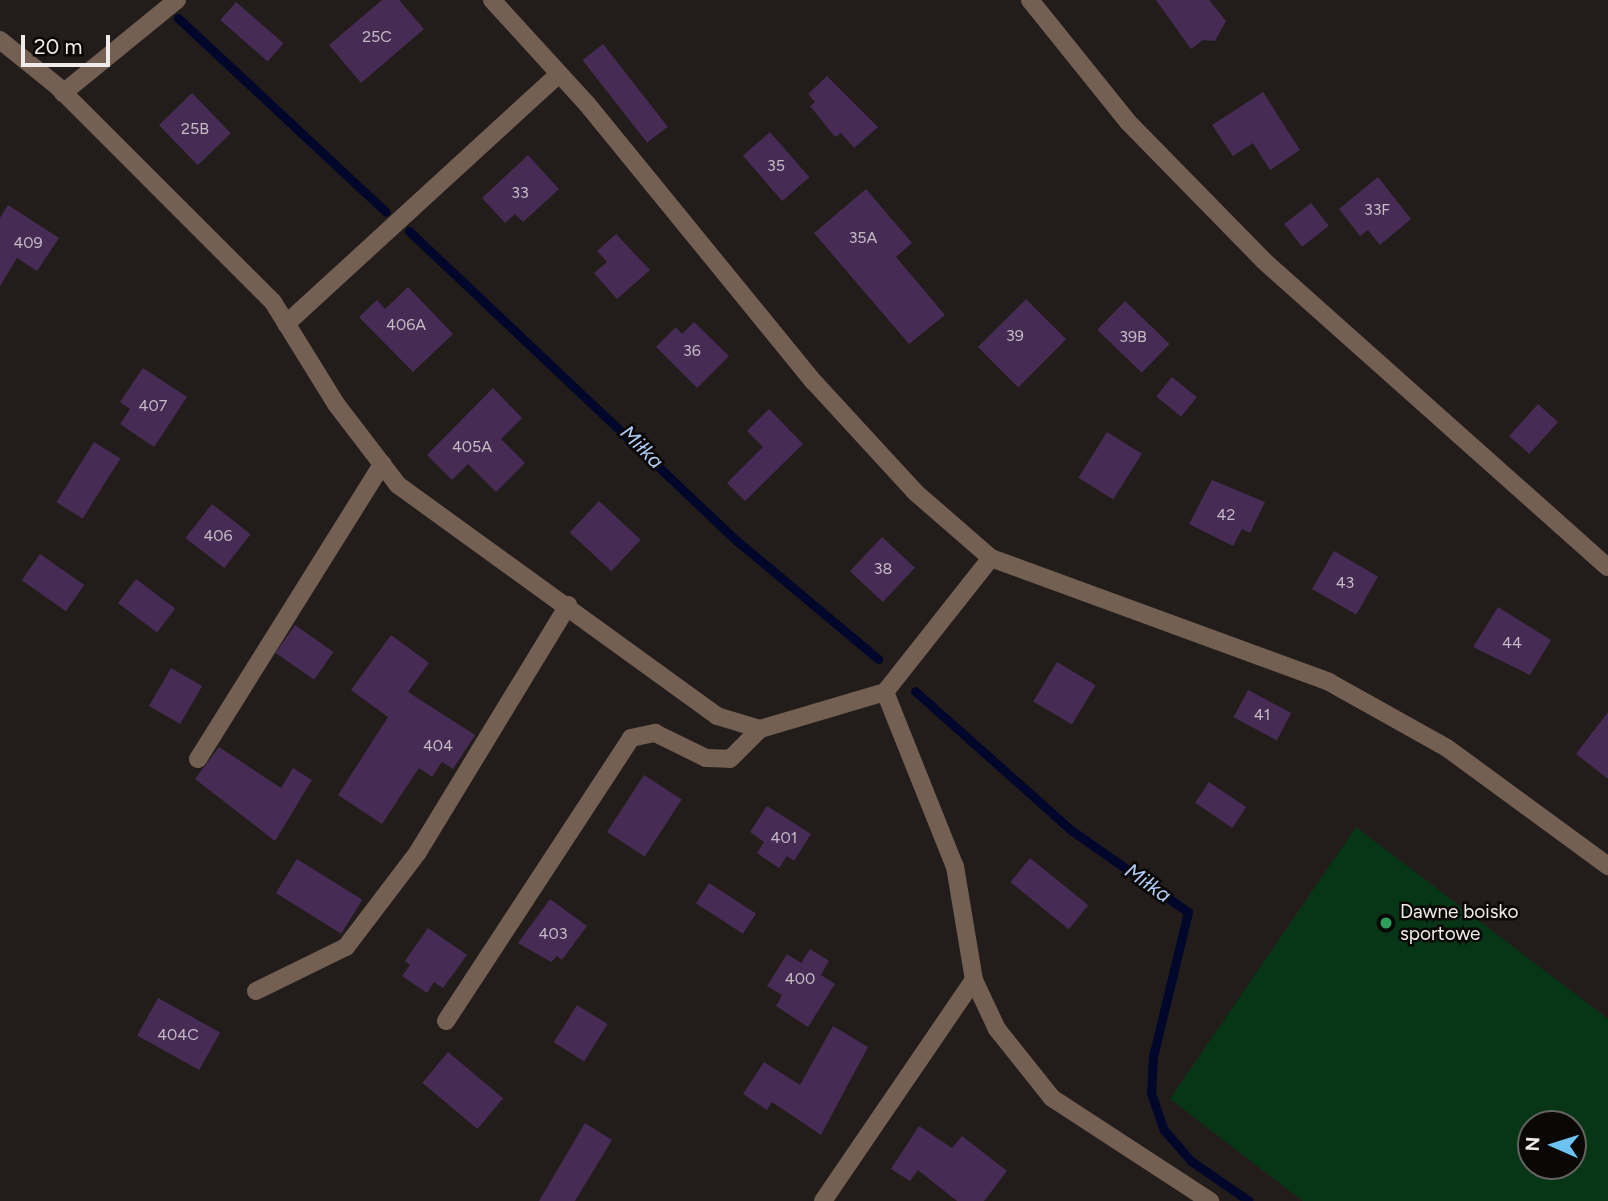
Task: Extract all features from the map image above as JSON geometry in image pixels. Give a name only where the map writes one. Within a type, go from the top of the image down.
[{"type":"street","points":[[63,93],[177,0]]},
{"type":"street","points":[[492,0],[559,74],[814,382],[915,492],[991,558],[1329,681],[1447,748],[1608,866]]},
{"type":"street","points":[[1030,0],[1128,122],[1264,261],[1608,567]]},
{"type":"street","points":[[0,40],[63,93],[273,302],[398,485],[568,605],[717,716],[760,729]]},
{"type":"street","points":[[286,324],[559,74]]},
{"type":"street","points":[[198,759],[382,464]]},
{"type":"street","points":[[446,1021],[631,738],[655,733],[706,758],[730,759],[760,729],[885,692],[991,558]]},
{"type":"street","points":[[256,991],[346,947],[418,852],[568,605]]},
{"type":"street","points":[[885,692],[955,867],[974,980],[997,1029],[1052,1098],[1210,1201]]},
{"type":"street","points":[[823,1201],[974,980]]},
{"type":"green space","name":"Dawne boisko sportowe","points":[[1356,827],[1608,1019],[1608,1201],[1303,1201],[1170,1099]]},
{"type":"building","points":[[382,0],[399,0],[424,29],[361,83],[329,45]]},
{"type":"building","points":[[1156,0],[1209,0],[1226,21],[1215,41],[1203,40],[1191,49]]},
{"type":"building","points":[[236,2],[284,43],[268,61],[220,20]]},
{"type":"building","points":[[603,44],[668,127],[647,143],[583,60]]},
{"type":"building","points":[[827,76],[878,127],[854,148],[841,133],[835,137],[810,106],[815,102],[808,94]]},
{"type":"building","points":[[1263,92],[1300,150],[1270,170],[1253,143],[1233,156],[1212,125]]},
{"type":"building","points":[[192,93],[231,133],[198,165],[159,125]]},
{"type":"building","points":[[770,132],[809,177],[782,201],[743,156]]},
{"type":"building","points":[[528,155],[559,189],[523,222],[515,214],[505,223],[482,198]]},
{"type":"building","points":[[1378,177],[1411,219],[1380,245],[1368,230],[1360,236],[1339,209]]},
{"type":"building","points":[[866,189],[912,243],[896,257],[945,315],[909,344],[814,233]]},
{"type":"building","points":[[1311,203],[1329,226],[1302,247],[1284,224]]},
{"type":"building","points":[[8,205],[59,238],[37,271],[17,258],[0,286],[0,218]]},
{"type":"building","points":[[616,234],[650,270],[617,299],[594,273],[607,262],[597,251]]},
{"type":"building","points":[[408,287],[453,334],[413,372],[359,317],[377,300],[385,309]]},
{"type":"building","points":[[1026,299],[1066,339],[1018,387],[978,347]]},
{"type":"building","points":[[1125,301],[1170,344],[1142,373],[1097,330]]},
{"type":"building","points":[[694,322],[729,356],[697,388],[656,347],[676,327],[682,334]]},
{"type":"building","points":[[143,368],[187,397],[154,447],[120,424],[130,409],[120,402]]},
{"type":"building","points":[[1172,377],[1197,397],[1181,417],[1156,396]]},
{"type":"building","points":[[493,388],[522,418],[501,439],[525,463],[496,492],[468,464],[452,480],[427,455]]},
{"type":"building","points":[[1538,404],[1558,422],[1529,454],[1509,436]]},
{"type":"building","points":[[769,409],[803,444],[745,501],[727,483],[763,447],[747,431]]},
{"type":"building","points":[[1107,432],[1142,454],[1113,500],[1078,478]]},
{"type":"building","points":[[94,442],[120,458],[83,519],[56,502]]},
{"type":"building","points":[[1212,480],[1265,502],[1250,533],[1242,529],[1233,546],[1189,524]]},
{"type":"building","points":[[599,501],[641,540],[611,571],[570,532]]},
{"type":"building","points":[[212,504],[251,534],[224,568],[186,538]]},
{"type":"building","points":[[882,537],[915,568],[883,602],[850,571]]},
{"type":"building","points":[[1334,551],[1378,576],[1356,615],[1312,589]]},
{"type":"building","points":[[40,554],[84,585],[66,611],[22,580]]},
{"type":"building","points":[[136,579],[175,608],[157,632],[118,603]]},
{"type":"building","points":[[1498,607],[1551,640],[1530,675],[1473,647]]},
{"type":"building","points":[[295,625],[334,652],[314,680],[275,653]]},
{"type":"building","points":[[391,635],[429,663],[408,692],[475,735],[453,769],[442,762],[432,777],[419,768],[382,824],[338,795],[388,717],[351,690]]},
{"type":"building","points":[[1057,662],[1096,685],[1072,725],[1033,701]]},
{"type":"building","points":[[171,668],[202,686],[180,724],[149,706]]},
{"type":"building","points":[[1248,690],[1291,713],[1277,740],[1233,717]]},
{"type":"building","points":[[1608,712],[1608,779],[1576,754]]},
{"type":"building","points":[[219,747],[281,788],[293,768],[312,780],[275,841],[195,779]]},
{"type":"building","points":[[644,775],[682,800],[645,857],[607,832]]},
{"type":"building","points":[[1209,782],[1246,807],[1232,828],[1195,803]]},
{"type":"building","points":[[767,806],[811,834],[794,861],[787,856],[779,868],[757,853],[764,842],[750,832]]},
{"type":"building","points":[[1030,858],[1088,905],[1069,929],[1010,882]]},
{"type":"building","points":[[297,859],[362,900],[341,934],[276,893]]},
{"type":"building","points":[[709,883],[756,913],[743,934],[696,903]]},
{"type":"building","points":[[550,899],[587,926],[562,960],[557,956],[551,962],[518,943]]},
{"type":"building","points":[[428,928],[467,955],[443,988],[434,982],[427,993],[402,976],[410,965],[405,961]]},
{"type":"building","points":[[810,949],[829,961],[821,975],[835,984],[808,1027],[776,1006],[782,995],[767,986],[787,954],[801,963]]},
{"type":"building","points":[[158,998],[220,1032],[199,1070],[137,1036]]},
{"type":"building","points":[[577,1005],[608,1024],[584,1061],[554,1042]]},
{"type":"building","points":[[833,1026],[868,1047],[821,1135],[772,1102],[767,1110],[743,1094],[764,1062],[800,1085]]},
{"type":"building","points":[[448,1052],[503,1098],[477,1129],[422,1083]]},
{"type":"building","points":[[585,1123],[612,1140],[575,1201],[539,1201]]},
{"type":"building","points":[[919,1126],[952,1148],[962,1136],[1007,1171],[984,1201],[957,1201],[918,1170],[910,1181],[891,1169]]},
{"type":"waterway","name":"Miłka","points":[[178,18],[386,212]]},
{"type":"waterway","name":"Miłka","points":[[409,231],[737,541],[878,659]]},
{"type":"waterway","name":"Miłka","points":[[915,691],[1071,830],[1188,912],[1153,1057],[1151,1093],[1164,1130],[1191,1161],[1249,1201]]},
{"type":"place","name":"Dawne boisko sportowe","points":[[1386,923]]}]
